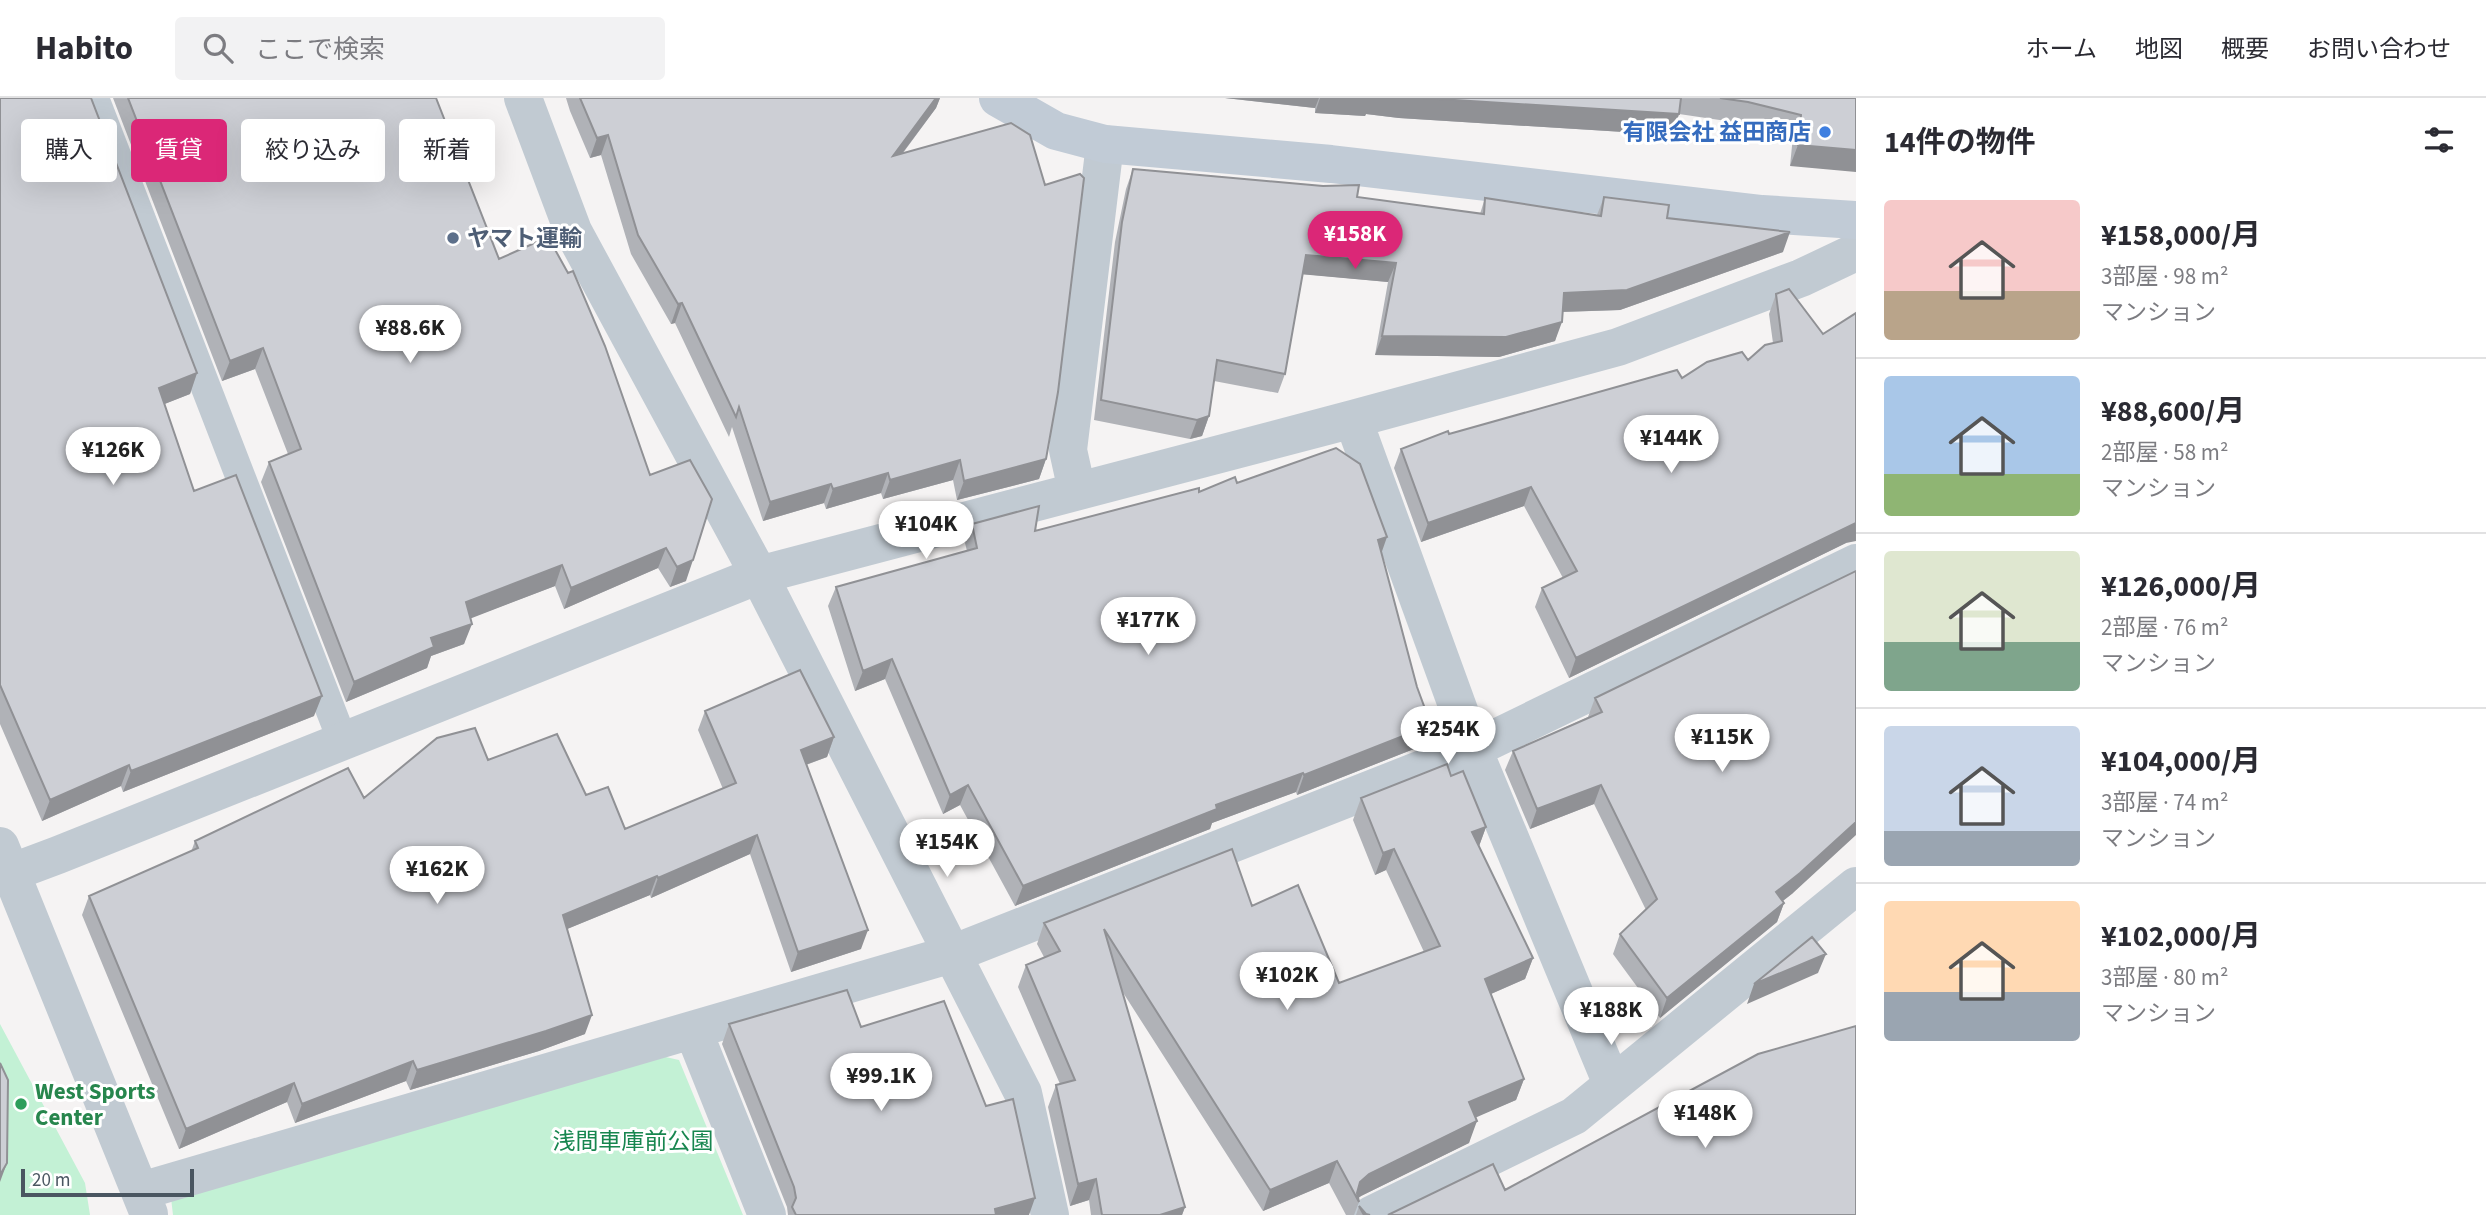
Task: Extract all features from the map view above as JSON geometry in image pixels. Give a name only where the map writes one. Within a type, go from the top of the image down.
[{"type":"street","points":[[523,98],[573,232],[759,575],[1023,1093],[1050,1215]]},
{"type":"street","points":[[998,98],[1056,131],[1105,144],[1331,164],[1762,214],[1856,220]]},
{"type":"street","points":[[1077,491],[1068,450],[1105,144]]},
{"type":"street","points":[[1856,252],[1801,278],[1618,347],[759,575],[343,742],[4,864],[145,1203],[692,1030],[952,954],[1474,750],[1856,563]]},
{"type":"street","points":[[1353,419],[1474,750],[1612,1084]]},
{"type":"street","points":[[1371,1215],[1574,1116],[1855,890]]},
{"type":"street","points":[[692,1030],[767,1215]]},
{"type":"lane","points":[[94,98],[343,742]]},
{"type":"green space","name":"West Sports Center","points":[[0,1024],[85,1183],[90,1215],[0,1215]]},
{"type":"green space","name":"浅間車庫前公園","points":[[661,1056],[679,1060],[743,1215],[173,1215],[171,1198]]},
{"type":"building","points":[[0,98],[91,98],[99,119],[21,119],[21,182],[117,182],[117,165],[197,373],[159,388],[194,491],[236,475],[322,696],[131,771],[129,765],[50,800],[0,685]]},
{"type":"building","points":[[128,98],[436,98],[444,119],[399,119],[399,182],[469,182],[499,259],[548,237],[568,273],[573,271],[605,346],[650,475],[690,460],[712,499],[693,560],[677,567],[666,548],[571,588],[562,565],[466,602],[472,624],[431,638],[434,647],[354,682],[269,462],[301,449],[263,348],[230,361],[161,182],[227,182],[227,119],[136,119]]},
{"type":"building","points":[[580,98],[936,98],[893,156],[1011,123],[1030,135],[1045,185],[1080,174],[1084,178],[1058,392],[1046,459],[964,481],[960,460],[890,480],[888,473],[833,489],[831,484],[770,502],[739,407],[736,417],[682,303],[678,304],[638,235],[608,135],[597,138]]},
{"type":"building","points":[[1423,98],[1681,98],[1679,114]]},
{"type":"building","name":"有限会社 益田商店","points":[[1720,98],[1856,98],[1856,150],[1798,145],[1801,115]]},
{"type":"building","points":[[1133,169],[1323,186],[1359,185],[1357,197],[1484,214],[1485,198],[1601,216],[1604,197],[1669,205],[1667,218],[1790,232],[1627,290],[1564,293],[1562,322],[1506,337],[1382,336],[1396,263],[1306,255],[1285,374],[1217,360],[1209,416],[1197,420],[1101,400],[1122,222]]},
{"type":"building","points":[[1789,289],[1823,334],[1856,313],[1856,523],[1576,658],[1542,588],[1577,571],[1531,487],[1428,523],[1401,449],[1448,431],[1449,434],[1677,370],[1682,378],[1707,362],[1742,352],[1748,360],[1765,345],[1782,341],[1776,294]]},
{"type":"building","points":[[1336,448],[1360,464],[1387,537],[1378,540],[1417,687],[1431,725],[1304,775],[1303,773],[1216,805],[1217,809],[1023,886],[968,785],[950,795],[892,659],[863,671],[836,587],[977,548],[972,524],[1039,506],[1035,531],[1199,488],[1199,492],[1235,477],[1237,483]]},
{"type":"building","points":[[1856,571],[1856,822],[1776,892],[1784,903],[1667,998],[1620,934],[1657,899],[1601,785],[1537,809],[1513,751],[1602,712],[1595,698]]},
{"type":"building","points":[[800,670],[834,737],[801,750],[868,930],[798,952],[757,835],[563,915],[592,1015],[417,1070],[413,1061],[302,1104],[294,1083],[186,1129],[89,896],[198,848],[195,841],[348,768],[364,798],[437,738],[475,728],[488,760],[557,734],[586,795],[608,787],[625,829],[736,783],[705,711]]},
{"type":"building","points":[[1447,764],[1451,776],[1463,771],[1486,827],[1472,832],[1533,958],[1485,979],[1524,1079],[1469,1102],[1477,1121],[1369,1174],[1360,1182],[1357,1193],[1359,1202],[1337,1161],[1270,1190],[1104,929],[1185,1207],[1160,1215],[1102,1215],[1096,1179],[1078,1184],[1056,1085],[1075,1080],[1026,965],[1060,951],[1044,923],[1232,849],[1252,906],[1298,885],[1339,983],[1440,946],[1394,849],[1383,853],[1361,798]]},
{"type":"building","points":[[1812,937],[1826,954],[1754,984]]},
{"type":"building","points":[[847,990],[861,1027],[944,1001],[986,1106],[1013,1099],[1035,1198],[995,1209],[996,1215],[796,1215],[792,1207],[796,1198],[794,1187],[729,1024]]},
{"type":"building","points":[[1856,1026],[1856,1215],[1388,1215],[1493,1164],[1505,1190],[1758,1054]]},
{"type":"building","points":[[0,1063],[8,1080],[7,1163],[0,1175]]},
{"type":"place","name":"有限会社 益田商店","points":[[1825,132]]},
{"type":"place","name":"ヤマト運輸","points":[[453,238]]},
{"type":"place","name":"West Sports Center","points":[[21,1104]]}]
